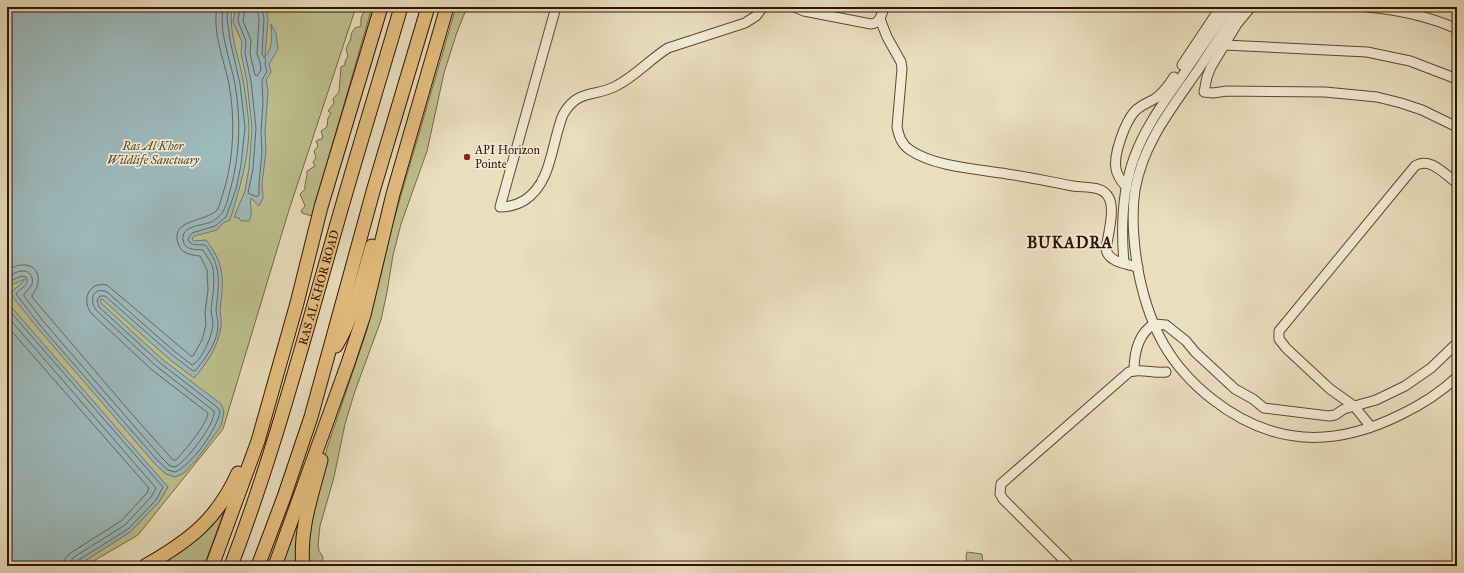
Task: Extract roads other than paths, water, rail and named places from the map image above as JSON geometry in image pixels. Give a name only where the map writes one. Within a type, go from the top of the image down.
[{"type":"highway","points":[[212,566],[258,441],[297,303],[321,207],[381,7]]},
{"type":"highway","name":"RAS AL KHOR ROAD","points":[[231,566],[255,500],[282,416],[401,7]]},
{"type":"highway","points":[[258,566],[300,452],[311,417],[374,188],[428,7]]},
{"type":"highway","points":[[275,566],[348,363],[364,314],[393,194],[447,7]]},
{"type":"highway","points":[[327,357],[340,340],[349,318],[378,230],[393,194]]},
{"type":"highway","points":[[145,566],[185,542],[210,518],[225,498],[238,475],[248,451],[284,334],[297,303]]},
{"type":"highway","points":[[303,566],[301,547],[303,528],[324,447],[328,419]]},
{"type":"street","points":[[556,7],[500,207],[518,204],[530,197],[539,187],[545,174],[562,116],[568,106],[577,98],[584,94],[598,92],[618,85],[668,48],[745,23],[756,16],[763,7]]},
{"type":"street","points":[[794,7],[804,11],[868,24],[874,24],[880,19],[884,7]]},
{"type":"street","points":[[1124,263],[1122,233],[1126,187],[1134,158],[1148,129],[1229,7]]},
{"type":"street","points":[[1240,7],[1205,69],[1204,92],[1326,92],[1377,97],[1422,110],[1457,127]]},
{"type":"street","points":[[1250,7],[1224,45],[1159,127],[1143,160],[1137,180],[1134,199],[1134,236],[1138,267],[1145,298],[1154,324],[1171,357],[1188,377],[1220,406],[1247,423],[1278,434],[1300,437],[1334,436],[1371,427],[1394,418],[1420,404],[1457,377]]},
{"type":"street","points":[[1368,7],[1419,16],[1457,29]]},
{"type":"street","points":[[1126,187],[1117,172],[1115,162],[1116,153],[1127,124],[1135,111],[1143,104],[1156,98],[1168,86],[1216,14]]},
{"type":"street","points":[[880,19],[887,37],[901,62],[902,68],[897,126],[898,135],[906,146],[920,155],[941,163],[1104,191],[1109,198],[1112,208],[1106,253],[1113,260],[1138,267]]},
{"type":"street","points":[[1224,45],[1367,52],[1410,61],[1457,79]]},
{"type":"street","points":[[1193,60],[1205,69]]},
{"type":"street","points":[[1371,427],[1354,406],[1330,389],[1286,348],[1279,339],[1279,331],[1415,166],[1424,163],[1430,164],[1457,183]]},
{"type":"street","points":[[1134,371],[1135,354],[1140,338],[1147,329],[1154,324],[1166,325],[1186,341],[1195,352],[1235,389],[1253,399],[1264,408],[1332,416],[1344,409],[1376,400],[1405,386],[1431,368],[1457,343]]},
{"type":"street","points":[[1070,566],[1003,499],[1000,494],[1001,484],[1126,375],[1134,371],[1159,373],[1166,372]]},
{"type":"water","name":"Ras Al Khor Wildlife Sanctuary","points":[[7,7],[232,7],[231,17],[233,36],[244,85],[249,122],[249,139],[245,163],[230,220],[223,223],[217,230],[194,236],[192,239],[194,241],[206,240],[217,257],[222,273],[220,309],[221,325],[220,334],[215,348],[194,378],[168,358],[102,299],[100,300],[102,304],[162,359],[221,404],[224,411],[221,426],[197,459],[184,473],[175,477],[166,474],[155,464],[12,296],[11,292],[25,279],[9,286],[7,285]]},
{"type":"water","points":[[236,7],[266,7],[268,19],[265,57],[271,46],[271,24],[276,33],[278,49],[269,64],[271,72],[266,80],[268,91],[265,131],[266,152],[262,183],[263,198],[259,206],[251,198],[251,214],[249,221],[241,221],[239,218],[234,217],[245,191],[249,168],[252,128],[247,82],[241,53],[242,42],[233,22]]},
{"type":"water","points":[[7,302],[168,487],[159,502],[130,532],[77,566],[7,566]]},
{"type":"place","name":"API Horizon Pointe","points":[[467,157]]},
{"type":"district","name":"BUKADRA","points":[[1070,242]]}]
